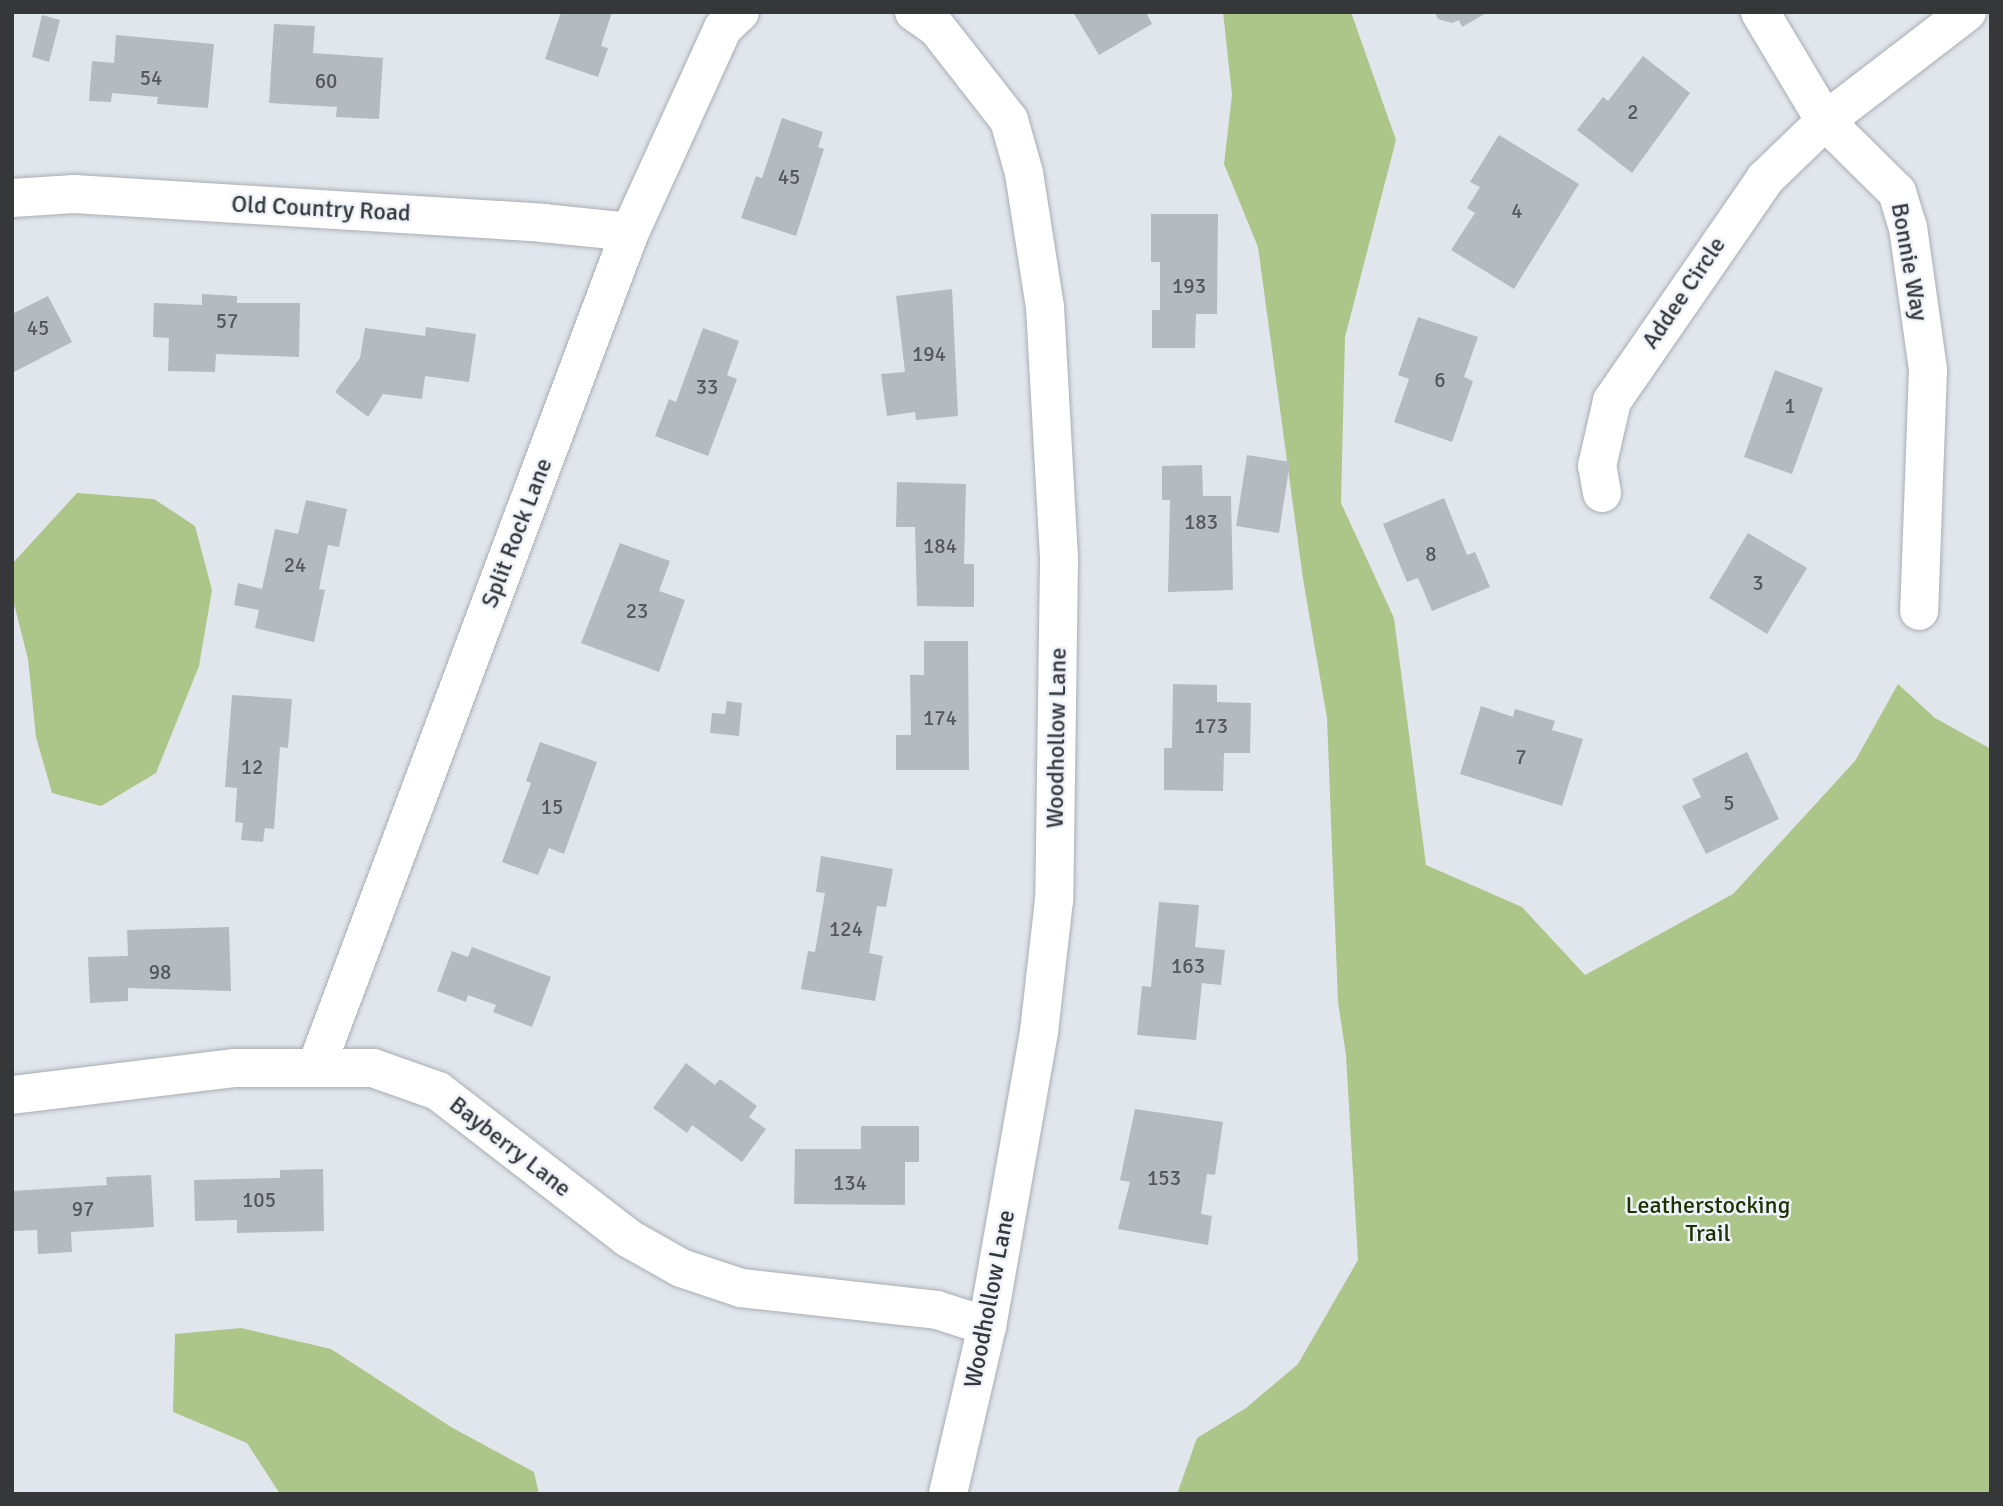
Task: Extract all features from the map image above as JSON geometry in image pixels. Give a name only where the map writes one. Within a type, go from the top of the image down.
[{"type":"street","name":"Split Rock Lane","points":[[317,1065],[630,232],[723,28],[740,12]]},
{"type":"street","name":"Woodhollow Lane","points":[[914,12],[937,28],[1009,120],[1024,173],[1045,307],[1059,561],[1054,900],[1039,1032],[988,1326],[948,1494]]},
{"type":"street","name":"Bonnie Way","points":[[1760,12],[1825,121],[1896,192],[1908,227],[1928,370],[1919,611]]},
{"type":"street","points":[[1825,121],[1967,12]]},
{"type":"street","name":"Addee Circle","points":[[1602,493],[1597,466],[1612,401],[1750,199],[1825,121]]},
{"type":"street","name":"Old Country Road","points":[[12,198],[74,194],[543,223],[630,232]]},
{"type":"street","name":"Bayberry Lane","points":[[12,1095],[235,1068],[317,1065],[373,1068],[438,1091],[628,1238],[681,1268],[741,1288],[937,1310],[988,1326]]},
{"type":"green space","name":"Leatherstocking Trail","points":[[1223,12],[1351,12],[1396,140],[1345,337],[1341,503],[1394,618],[1426,865],[1522,907],[1585,975],[1733,894],[1855,761],[1898,684],[1935,718],[1991,749],[1991,1494],[1177,1494],[1197,1438],[1246,1408],[1298,1364],[1358,1260],[1346,1055],[1338,1002],[1327,718],[1303,579],[1258,247],[1224,164],[1232,95]]},
{"type":"green space","points":[[77,493],[154,499],[195,526],[212,590],[199,666],[156,773],[101,806],[52,793],[36,737],[28,659],[12,596],[12,564]]},
{"type":"green space","points":[[241,1328],[331,1349],[451,1427],[534,1472],[539,1494],[280,1494],[247,1443],[173,1412],[175,1334]]},
{"type":"building","points":[[561,12],[612,12],[601,46],[608,48],[598,77],[545,59]]},
{"type":"building","points":[[1073,12],[1146,12],[1152,24],[1099,55]]},
{"type":"building","points":[[1435,12],[1488,12],[1462,27],[1459,20],[1452,23],[1438,19]]},
{"type":"building","points":[[42,15],[60,20],[49,62],[32,57]]},
{"type":"building","points":[[274,24],[315,26],[313,53],[383,58],[379,119],[336,117],[337,107],[269,103]]},
{"type":"building","points":[[116,35],[214,44],[208,108],[157,104],[158,97],[112,93],[111,102],[89,101],[92,61],[114,63]]},
{"type":"building","points":[[1643,56],[1690,93],[1632,173],[1577,130],[1603,97],[1608,101]]},
{"type":"building","points":[[782,118],[823,132],[818,147],[824,149],[796,236],[741,218],[756,176],[762,178]]},
{"type":"building","points":[[1499,135],[1579,184],[1514,289],[1451,250],[1475,213],[1467,208],[1480,187],[1470,182]]},
{"type":"building","points":[[1151,214],[1218,214],[1217,314],[1196,314],[1195,348],[1152,348],[1152,310],[1160,310],[1160,262],[1151,262]]},
{"type":"building","points":[[952,289],[958,416],[916,420],[915,412],[887,416],[881,374],[905,372],[896,296]]},
{"type":"building","points":[[202,294],[237,296],[237,303],[300,303],[299,357],[216,354],[215,372],[168,371],[169,338],[153,337],[154,303],[202,305]]},
{"type":"building","points":[[48,296],[72,342],[12,373],[12,314]]},
{"type":"building","points":[[1418,317],[1478,337],[1464,377],[1473,381],[1452,442],[1394,422],[1409,379],[1398,375]]},
{"type":"building","points":[[426,327],[476,334],[469,382],[425,376],[422,399],[383,394],[368,417],[335,392],[360,358],[365,328],[425,336]]},
{"type":"building","points":[[703,328],[739,341],[727,375],[737,379],[708,456],[655,436],[669,399],[676,402]]},
{"type":"building","points":[[1775,370],[1823,388],[1792,474],[1744,457]]},
{"type":"building","points":[[1247,455],[1290,462],[1279,533],[1236,526]]},
{"type":"building","points":[[1202,465],[1203,496],[1231,496],[1233,590],[1168,592],[1170,500],[1162,500],[1162,466]]},
{"type":"building","points":[[897,482],[966,484],[964,564],[974,564],[974,607],[917,606],[915,527],[896,527]]},
{"type":"building","points":[[1444,498],[1467,555],[1475,552],[1490,587],[1432,611],[1418,578],[1407,582],[1383,524]]},
{"type":"building","points":[[306,500],[347,509],[339,547],[328,545],[319,589],[325,590],[314,642],[255,628],[259,610],[234,605],[238,583],[262,589],[275,529],[298,534]]},
{"type":"building","points":[[1748,533],[1807,568],[1767,634],[1709,598]]},
{"type":"building","points":[[620,543],[670,561],[659,591],[685,600],[659,672],[581,643]]},
{"type":"building","points":[[924,641],[968,641],[969,770],[896,770],[896,735],[911,735],[910,675],[924,675]]},
{"type":"building","points":[[1173,684],[1217,685],[1217,702],[1251,703],[1250,753],[1224,753],[1223,791],[1164,790],[1164,748],[1172,748]]},
{"type":"building","points":[[232,695],[292,699],[288,748],[280,747],[274,829],[265,828],[263,842],[241,840],[243,823],[235,822],[237,788],[225,787]]},
{"type":"building","points":[[727,701],[742,703],[739,736],[710,733],[712,713],[725,714]]},
{"type":"building","points":[[1481,706],[1513,717],[1515,709],[1555,721],[1552,730],[1583,739],[1562,806],[1460,774]]},
{"type":"building","points":[[540,742],[597,762],[564,854],[549,848],[538,875],[502,862],[531,783],[526,781]]},
{"type":"building","points":[[1747,752],[1779,819],[1706,854],[1682,806],[1701,797],[1692,779]]},
{"type":"building","points":[[821,856],[893,869],[886,907],[877,906],[869,953],[883,956],[875,1001],[801,989],[808,951],[815,952],[825,893],[816,892]]},
{"type":"building","points":[[1159,902],[1199,905],[1195,947],[1225,950],[1221,985],[1202,983],[1196,1040],[1137,1035],[1142,986],[1151,987]]},
{"type":"building","points":[[229,927],[231,991],[128,988],[128,1001],[90,1003],[88,957],[128,956],[127,930]]},
{"type":"building","points":[[472,947],[551,977],[532,1027],[493,1012],[496,1005],[468,995],[466,1002],[437,991],[452,951],[468,957]]},
{"type":"building","points":[[686,1063],[715,1085],[720,1079],[757,1106],[749,1117],[766,1129],[742,1162],[692,1125],[687,1133],[653,1108]]},
{"type":"building","points":[[1135,1109],[1223,1122],[1215,1175],[1207,1174],[1201,1214],[1212,1216],[1208,1245],[1118,1229],[1130,1182],[1120,1180]]},
{"type":"building","points":[[861,1126],[919,1126],[919,1162],[905,1162],[905,1205],[794,1204],[795,1149],[861,1149]]},
{"type":"building","points":[[323,1169],[324,1231],[237,1233],[237,1220],[195,1221],[194,1180],[280,1178],[280,1170]]},
{"type":"building","points":[[151,1175],[154,1227],[71,1232],[72,1252],[38,1254],[37,1230],[12,1231],[12,1191],[107,1185],[106,1177]]}]
